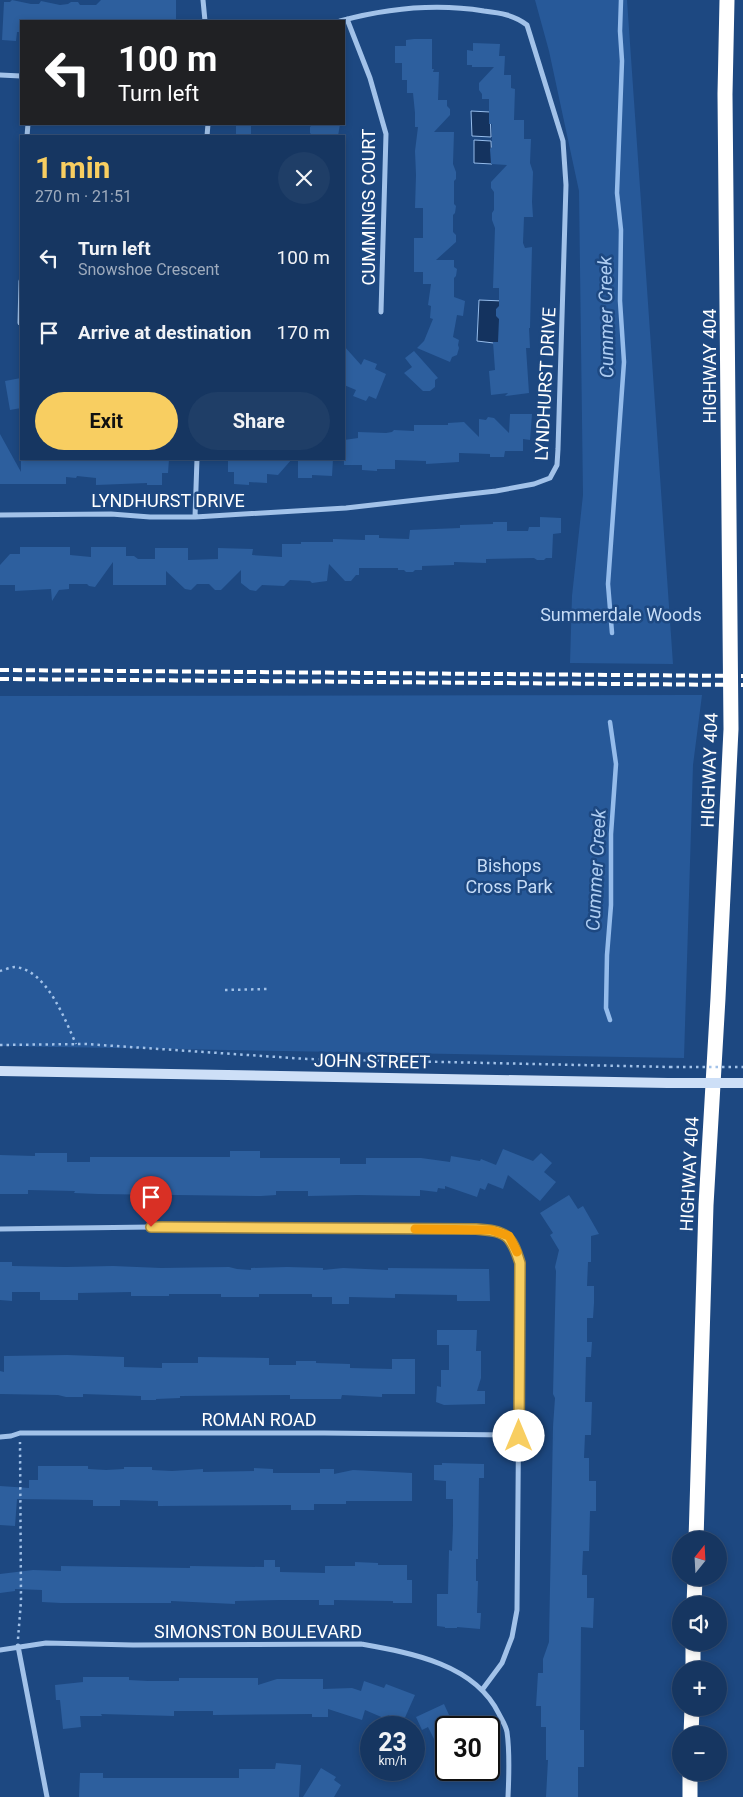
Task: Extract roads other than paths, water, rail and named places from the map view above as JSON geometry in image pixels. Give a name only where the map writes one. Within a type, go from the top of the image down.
[{"type":"highway","name":"HIGHWAY 404","points":[[696,1531],[706,1206],[718,998],[730,729],[725,94],[727,0]]},
{"type":"highway","points":[[690,1781],[690,1797]]},
{"type":"main road","name":"JOHN STREET","points":[[0,1071],[743,1083]]},
{"type":"street","points":[[203,0],[204,20]]},
{"type":"street","name":"LYNDHURST DRIVE","points":[[0,515],[110,514],[150,517],[195,517],[346,508],[496,491],[534,484],[550,478],[557,465],[566,185],[563,141],[527,25],[516,17],[447,6],[382,11],[344,20]]},
{"type":"street","name":"CUMMINGS COURT","points":[[347,19],[375,94],[386,134],[381,312]]},
{"type":"street","points":[[0,75],[20,76]]},
{"type":"street","points":[[195,517],[197,460]]},
{"type":"street","points":[[0,1229],[160,1227],[469,1229],[491,1230],[509,1236],[515,1245],[520,1263],[517,1610],[512,1637],[502,1663],[482,1690]]},
{"type":"street","name":"ROMAN ROAD","points":[[0,1437],[20,1433],[324,1433],[519,1436]]},
{"type":"street","name":"SIMONSTON BOULEVARD","points":[[0,1650],[46,1643],[361,1644],[389,1648],[461,1673],[475,1683],[495,1706],[506,1730],[508,1797]]},
{"type":"street","points":[[18,1646],[47,1797]]},
{"type":"waterway","name":"Cummer Creek","points":[[612,633],[608,584],[624,362],[620,301],[621,230],[617,193],[622,61],[620,31],[621,0]]},
{"type":"waterway","name":"Cummer Creek","points":[[610,722],[616,764],[611,834],[611,905],[607,955],[606,1008],[610,1020]]},
{"type":"railway","points":[[0,670],[743,676]]},
{"type":"railway","points":[[0,679],[743,685]]},
{"type":"park label","name":"Summerdale Woods","points":[[621,614]]},
{"type":"park label","name":"Bishops Cross Park","points":[[509,875]]}]
